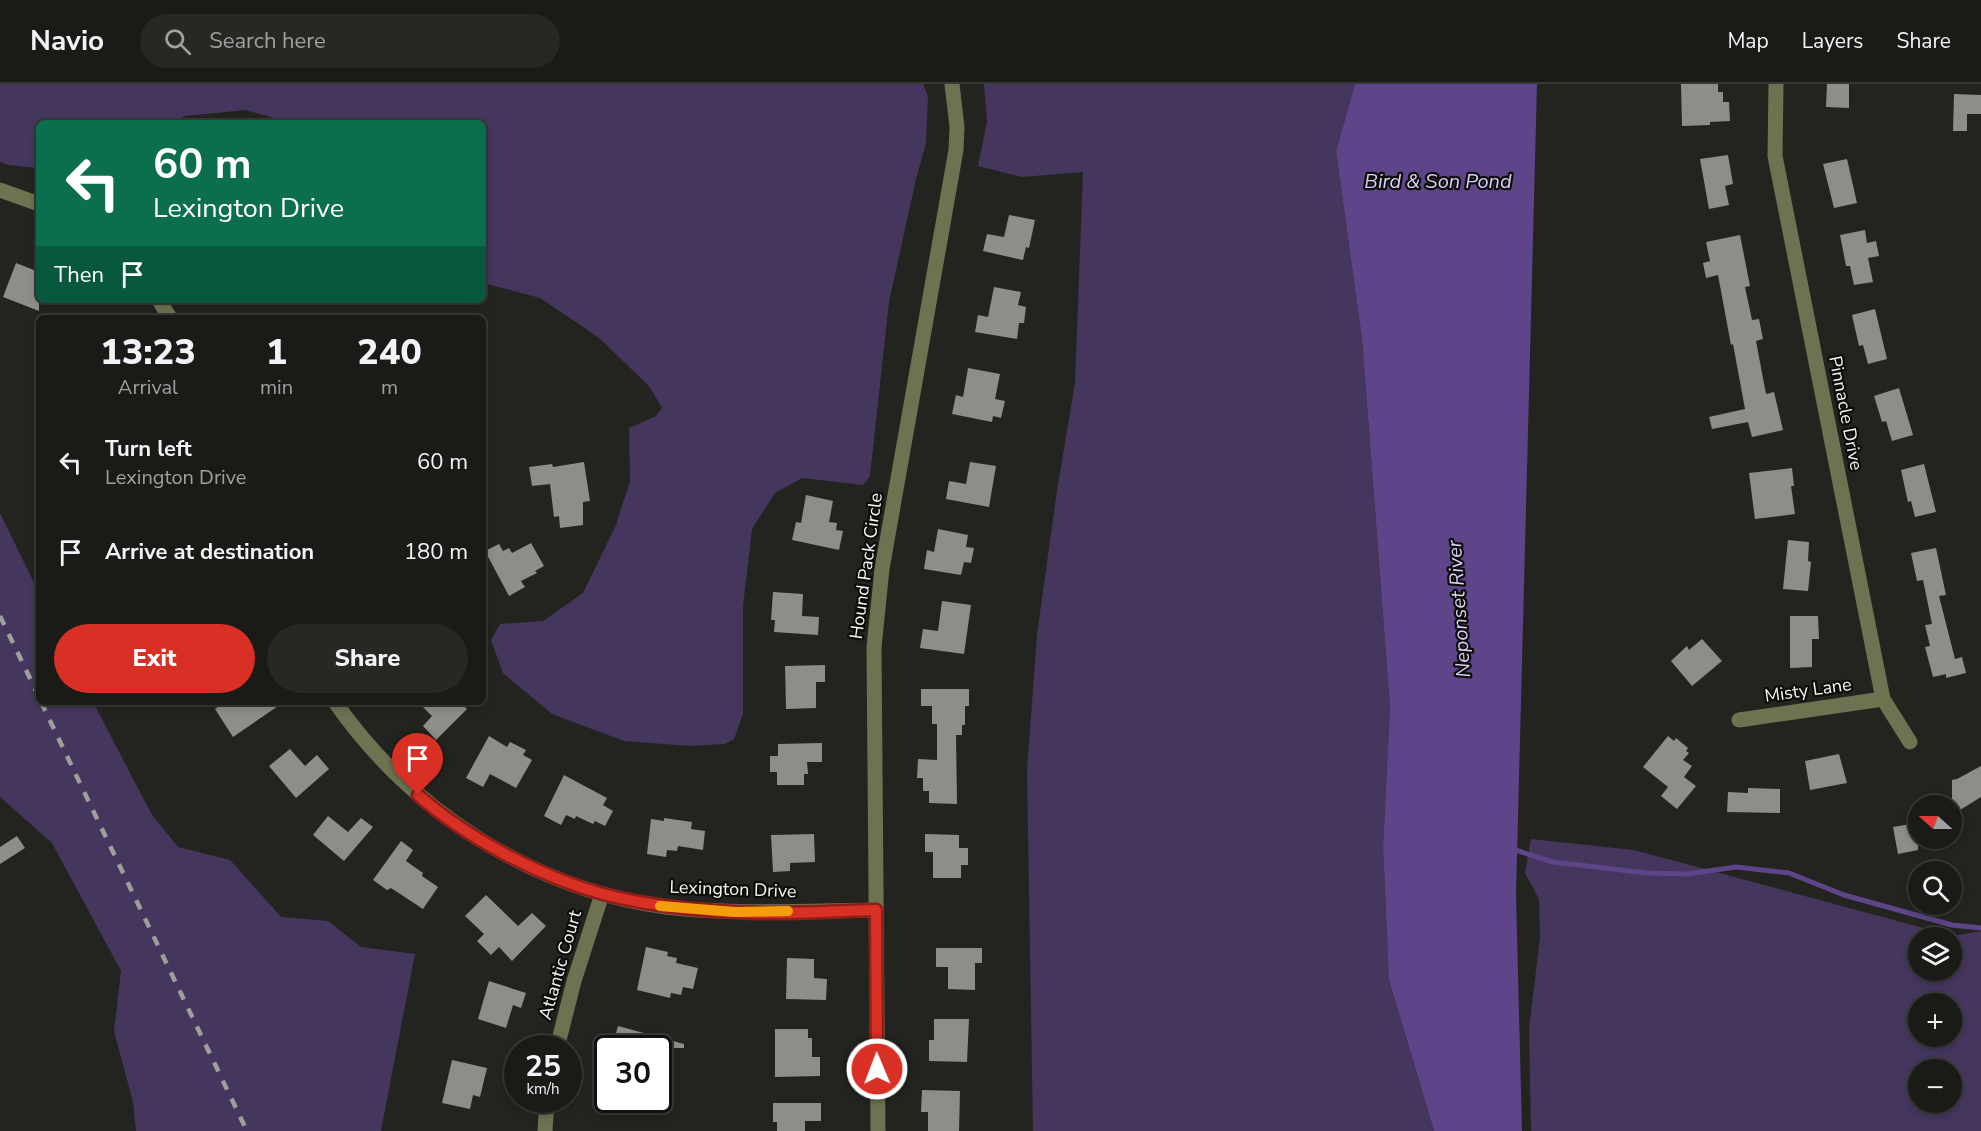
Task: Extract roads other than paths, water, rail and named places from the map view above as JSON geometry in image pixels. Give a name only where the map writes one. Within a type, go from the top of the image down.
[{"type":"street","name":"Hound Pack Circle","points":[[878,1131],[874,694],[877,612],[882,569],[956,150],[957,127],[952,84]]},
{"type":"street","name":"Pinnacle Drive","points":[[1776,84],[1775,156],[1883,699],[1910,742]]},
{"type":"street","points":[[0,190],[36,203]]},
{"type":"street","name":"Misty Lane","points":[[1739,720],[1883,699]]},
{"type":"street","name":"Lexington Drive","points":[[337,705],[354,729],[389,769],[433,808],[479,840],[563,880],[602,894],[665,907],[735,912],[876,910]]},
{"type":"street","name":"Atlantic Court","points":[[560,1035],[574,981],[602,894]]},
{"type":"street","points":[[545,1131],[546,1113]]},
{"type":"water","name":"Bird & Son Pond","points":[[1355,84],[1537,84],[1516,894],[1522,1131],[1434,1131],[1389,980],[1383,847],[1390,707],[1362,339],[1336,151]]},
{"type":"waterway","points":[[1512,849],[1553,862],[1647,873],[1687,874],[1736,867],[1789,873],[1844,895],[1952,925],[1981,928]]},
{"type":"railway","points":[[0,616],[36,691]]},
{"type":"railway","points":[[42,705],[247,1131]]},
{"type":"water label","name":"Neponset River","points":[[1459,609]]}]
